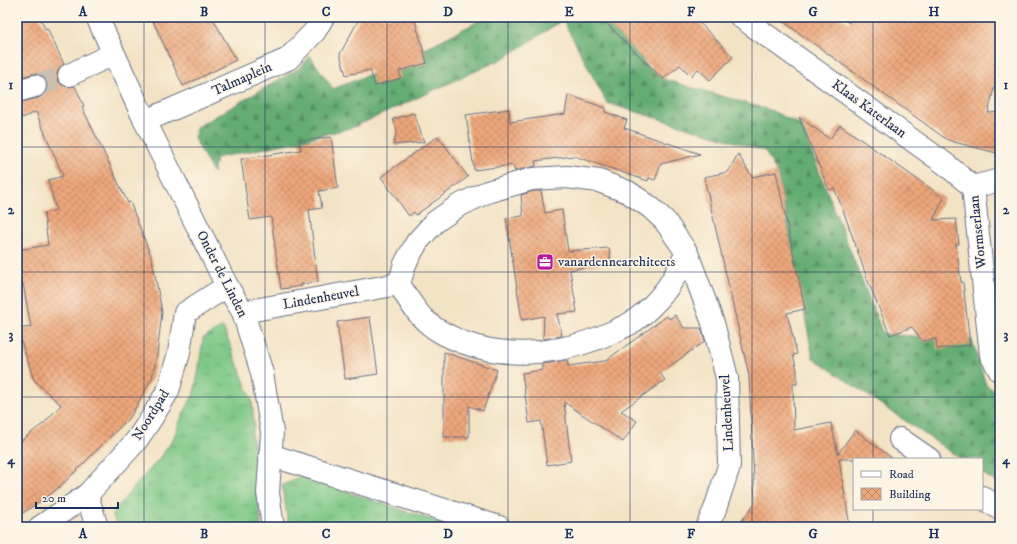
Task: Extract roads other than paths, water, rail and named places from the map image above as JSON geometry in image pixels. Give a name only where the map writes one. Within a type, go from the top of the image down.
[{"type":"street","name":"Onder de Linden","points":[[97,17],[145,121],[227,286],[243,312],[262,374],[272,432],[268,493],[273,527]]},
{"type":"street","name":"Talmaplein","points":[[145,121],[288,59],[315,30],[323,17]]},
{"type":"street","name":"Klaas Katerlaan","points":[[741,17],[937,159],[973,187]]},
{"type":"street","points":[[69,75],[113,54]]},
{"type":"street","name":"Lindenheuvel","points":[[243,312],[399,284],[405,264],[417,242],[435,222],[458,206],[487,192],[532,179],[567,177],[599,181],[628,192],[650,207],[665,221],[687,253],[714,323],[727,378],[729,466],[715,509],[707,527]]},
{"type":"street","points":[[973,187],[1000,180]]},
{"type":"street","name":"Wormserlaan","points":[[973,187],[991,355],[1000,371]]},
{"type":"street","points":[[399,284],[428,323],[445,335],[472,346],[496,351],[523,353],[547,351],[597,340],[631,323],[656,301],[671,283],[687,253]]},
{"type":"street","name":"Noordpad","points":[[40,527],[87,495],[136,441],[168,391],[179,353],[185,312],[227,286]]},
{"type":"street","points":[[900,439],[927,458]]},
{"type":"street","points":[[270,455],[498,527]]},
{"type":"street","points":[[87,495],[98,527]]},
{"type":"street","points":[[983,498],[1000,509]]},
{"type":"tunnel","points":[[35,86],[69,75]]},
{"type":"place","name":"vanardennearchitects","points":[[545,262]]}]
